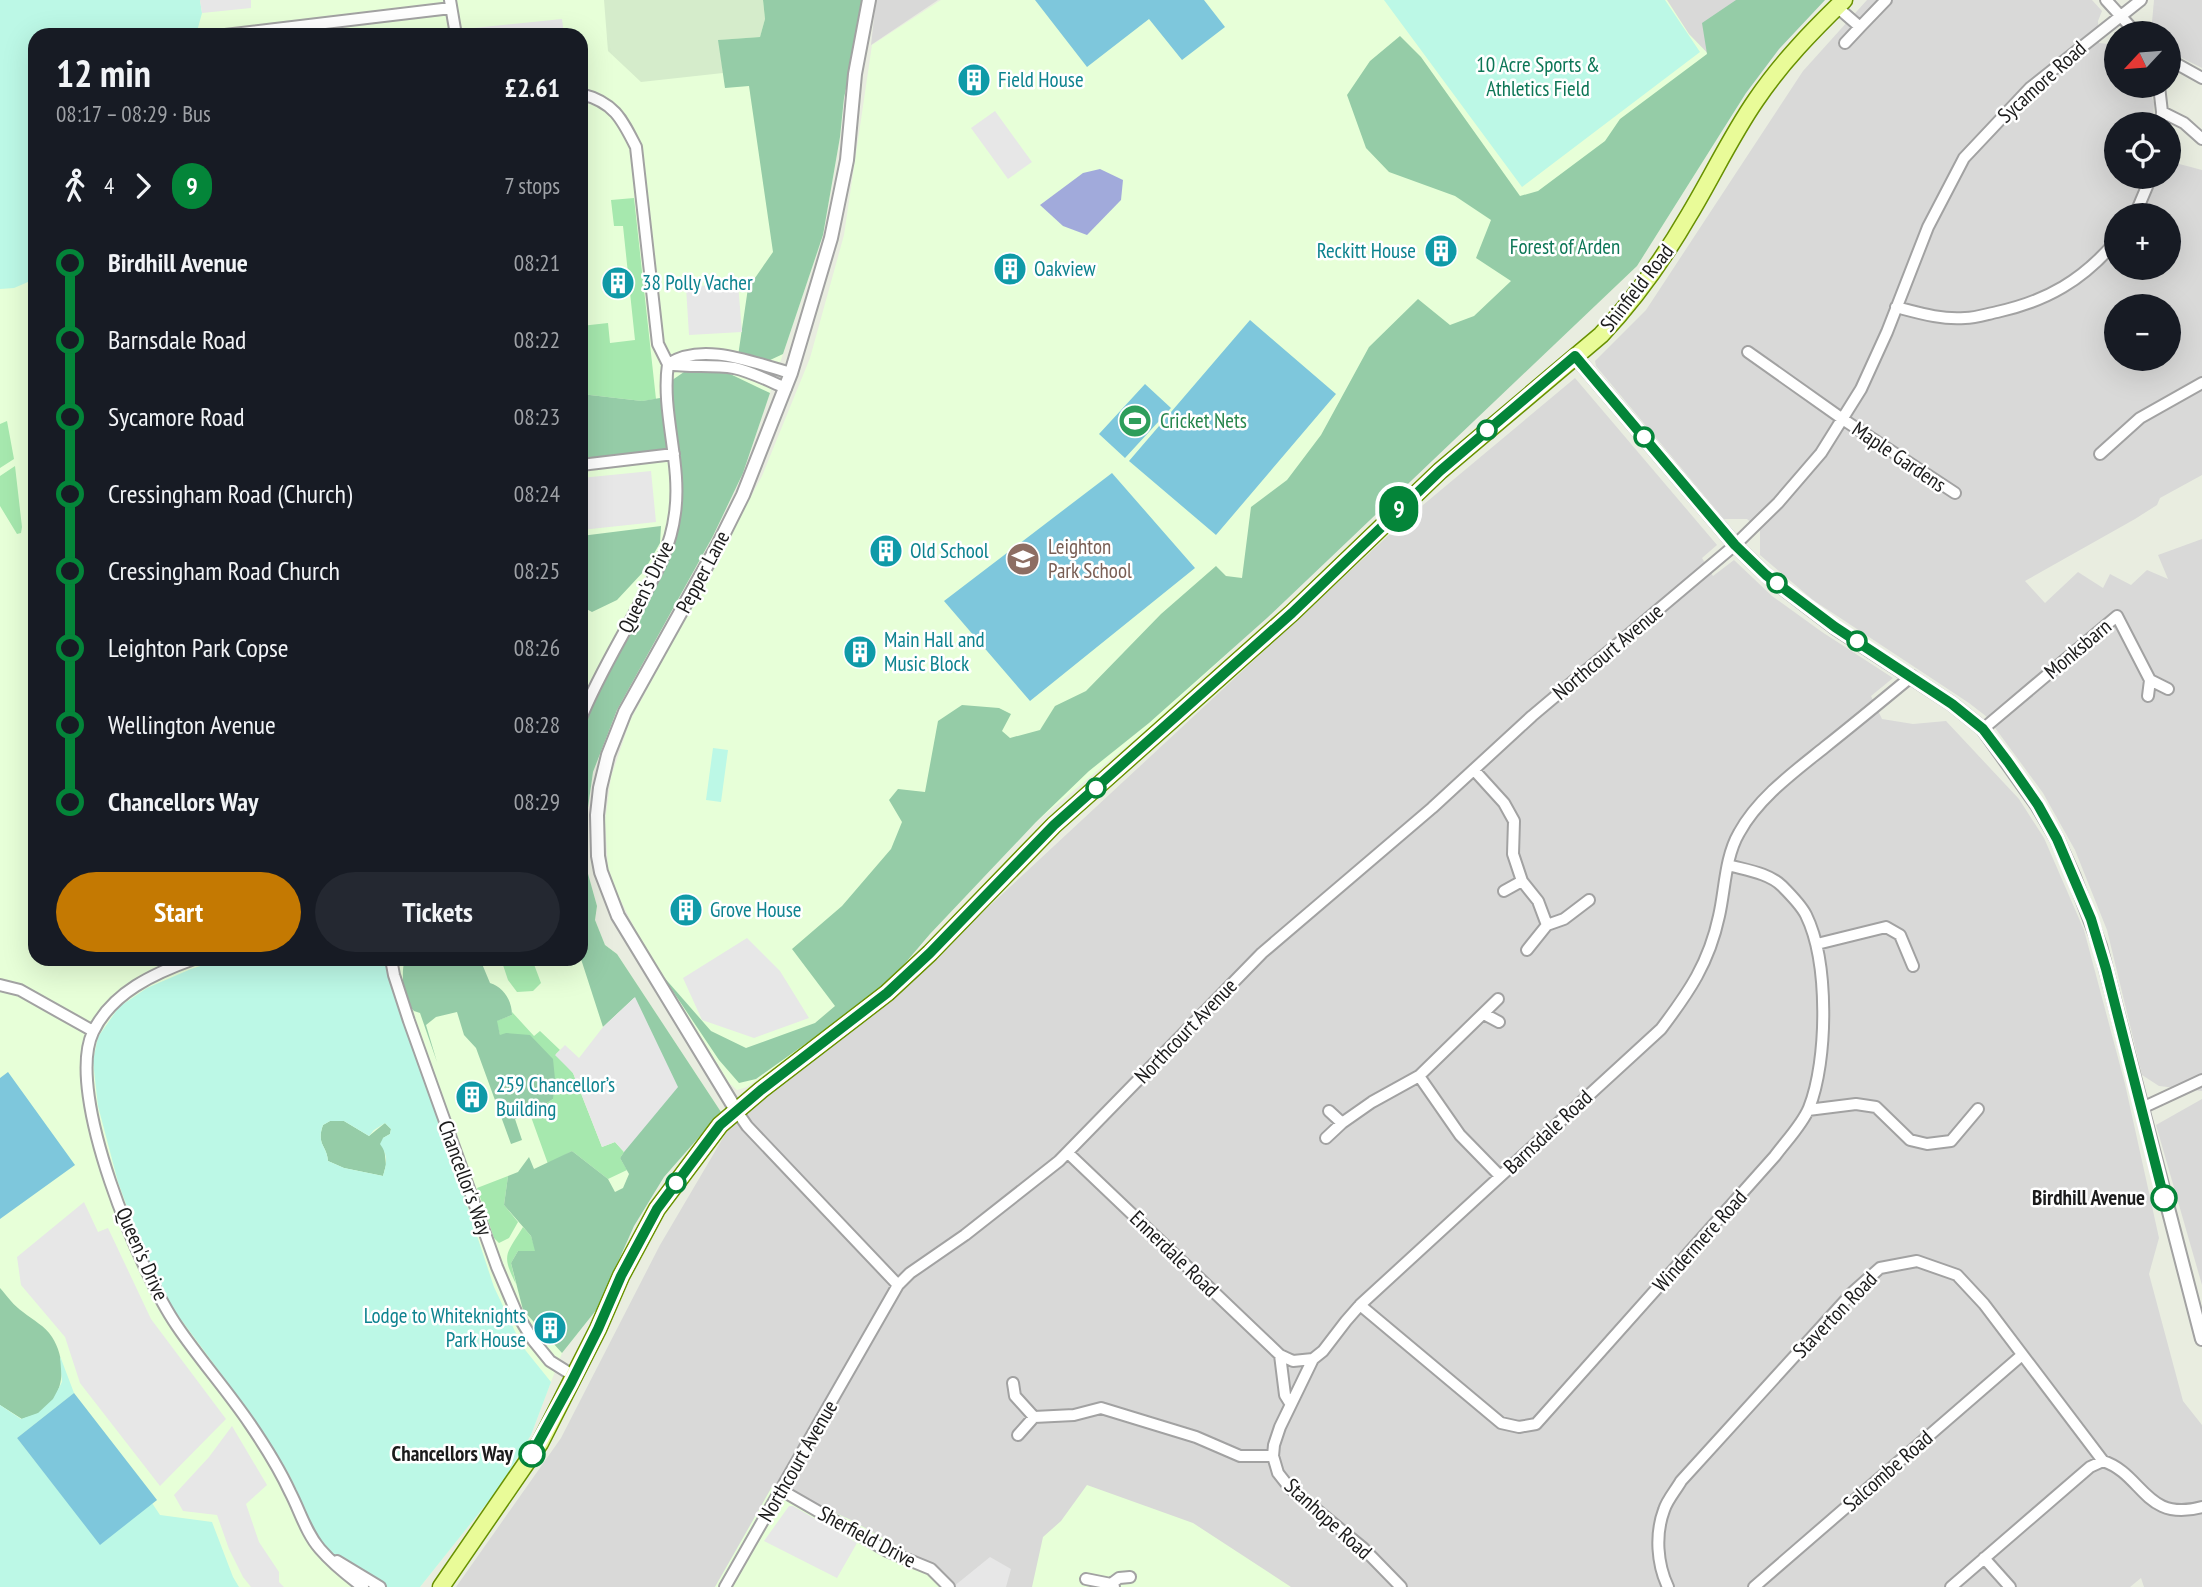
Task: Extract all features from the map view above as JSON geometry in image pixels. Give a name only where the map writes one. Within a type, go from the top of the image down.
[{"type":"main road","name":"Shinfield Road","points":[[441,1587],[540,1443],[598,1329],[621,1276],[657,1209],[720,1125],[887,993],[930,953],[1054,825],[1292,613],[1447,464],[1601,335],[1623,312],[1651,275],[1690,215],[1756,100],[1787,59],[1841,3]]},
{"type":"street","name":"Pepper Lane","points":[[736,1110],[618,916],[601,872],[597,816],[600,788],[608,755],[620,724],[743,495],[786,388],[831,237],[847,160],[855,74],[869,0]]},
{"type":"street","points":[[1845,43],[1886,0]]},
{"type":"street","points":[[2106,0],[2125,21]]},
{"type":"street","name":"Sycamore Road","points":[[1735,545],[1778,503],[1844,420],[1887,332],[1928,227],[1965,158],[2030,88],[2141,0]]},
{"type":"street","points":[[1841,3],[1860,27]]},
{"type":"street","points":[[276,28],[450,4],[455,28]]},
{"type":"street","points":[[2181,66],[2202,78]]},
{"type":"street","points":[[588,97],[604,103],[623,119],[636,147],[658,344],[668,364]]},
{"type":"street","points":[[2160,98],[2162,112]]},
{"type":"street","points":[[2181,122],[2202,139]]},
{"type":"street","points":[[1896,307],[1937,317],[1967,318],[2019,307],[2064,288],[2104,255]]},
{"type":"street","name":"Maple Gardens","points":[[1748,352],[1844,420],[1955,493]]},
{"type":"street","points":[[668,364],[680,356],[707,355],[731,357],[791,373]]},
{"type":"street","points":[[1575,356],[1735,545],[1766,575],[1835,627],[1952,704],[1983,729],[2038,805],[2057,839],[2100,946],[2167,1208],[2197,1298],[2202,1339]]},
{"type":"street","points":[[668,364],[734,369],[786,388]]},
{"type":"street","name":"Queen's Drive","points":[[588,705],[660,566],[671,538],[676,509],[674,454],[665,385],[668,364]]},
{"type":"street","points":[[2101,454],[2140,418],[2202,383]]},
{"type":"street","points":[[588,464],[674,454]]},
{"type":"street","name":"Northcourt Avenue","points":[[726,1587],[898,1285],[910,1273],[965,1236],[1068,1153],[1262,953],[1432,808],[1532,716],[1735,545]]},
{"type":"street","name":"Monksbarn","points":[[1983,729],[2117,616],[2150,680]]},
{"type":"street","name":"Barnsdale Road","points":[[1273,1456],[1280,1427],[1313,1359],[1323,1351],[1360,1305],[1661,1029],[1703,967],[1718,920],[1728,865],[1738,835],[1759,805],[1912,677]]},
{"type":"street","points":[[2148,696],[2150,680],[2168,689]]},
{"type":"street","points":[[1474,770],[1504,803],[1514,821],[1513,854],[1522,881],[1538,901],[1547,925]]},
{"type":"street","name":"Windermere Road","points":[[1360,1305],[1501,1423],[1519,1427],[1536,1424],[1775,1156],[1808,1110],[1821,1070],[1824,1020],[1816,944],[1805,913],[1780,884],[1757,872],[1728,865]]},
{"type":"street","points":[[1504,891],[1522,881]]},
{"type":"street","points":[[1527,950],[1547,925],[1564,919],[1589,900]]},
{"type":"street","points":[[1816,944],[1886,927],[1900,935],[1913,965]]},
{"type":"street","name":"Queen's Drive","points":[[178,966],[127,992],[93,1031],[86,1064],[90,1108],[109,1177],[145,1268],[177,1326],[266,1447],[313,1540],[321,1551],[363,1587]]},
{"type":"street","name":"Chancellor's Way","points":[[392,966],[409,1021],[496,1267],[517,1314],[533,1340],[550,1361],[574,1376]]},
{"type":"street","points":[[0,985],[20,990],[93,1031]]},
{"type":"street","points":[[1326,1138],[1372,1102],[1419,1076],[1498,999]]},
{"type":"street","points":[[1484,1014],[1499,1022]]},
{"type":"street","points":[[1419,1076],[1460,1135],[1500,1177]]},
{"type":"street","points":[[2142,1108],[2202,1080]]},
{"type":"street","points":[[1808,1110],[1856,1104],[1876,1107],[1910,1140],[1927,1144],[1951,1141],[1978,1109]]},
{"type":"street","points":[[736,1110],[751,1130],[898,1285]]},
{"type":"street","points":[[1329,1111],[1342,1123]]},
{"type":"street","name":"Ennerdale Road","points":[[1068,1153],[1280,1355]]},
{"type":"street","name":"Staverton Road","points":[[1668,1587],[1663,1577],[1658,1542],[1664,1508],[1681,1481],[1853,1292],[1880,1268],[1917,1261],[1957,1275],[1984,1304],[2103,1461],[2117,1465],[2151,1501],[2171,1509],[2202,1507]]},
{"type":"street","points":[[1280,1355],[1293,1362],[1313,1359]]},
{"type":"street","points":[[1280,1355],[1285,1395],[1290,1403]]},
{"type":"street","name":"Salcombe Road","points":[[1754,1587],[2022,1355]]},
{"type":"street","points":[[1013,1383],[1015,1396],[1034,1417],[1018,1434]]},
{"type":"street","name":"Stanhope Road","points":[[1034,1417],[1074,1415],[1101,1408],[1196,1437],[1240,1456],[1273,1456],[1278,1473],[1289,1487],[1363,1548],[1401,1587]]},
{"type":"street","points":[[1951,1587],[2090,1467],[2103,1461]]},
{"type":"street","name":"Sherfield Drive","points":[[781,1490],[887,1550],[930,1569],[949,1587]]},
{"type":"street","points":[[1984,1558],[2010,1587]]},
{"type":"street","name":"Queen's Drive","points":[[331,1559],[343,1563],[380,1587]]},
{"type":"street","points":[[1086,1579],[1113,1586],[1119,1577],[1130,1577]]},
{"type":"shaded area","points":[[0,0],[865,0],[844,98],[823,235],[743,473],[713,536],[617,710],[593,772],[588,808],[588,28],[28,28],[28,966],[588,966],[588,874],[597,906],[595,920],[605,945],[617,954],[721,1112],[664,1177],[634,1226],[597,1309],[562,1353],[531,1435],[499,1488],[420,1587],[0,1587]]},
{"type":"shaded area","points":[[200,0],[251,0],[251,8],[202,13]]},
{"type":"shaded area","points":[[604,0],[763,0],[765,19],[760,37],[719,40],[723,73],[641,82],[608,51]]},
{"type":"shaded area","points":[[876,0],[938,0],[871,45]]},
{"type":"shaded area","name":"Leighton Park School","points":[[941,0],[1667,0],[1689,34],[1746,93],[1637,266],[1152,725],[1036,822],[930,934],[884,988],[747,1087],[737,1090],[729,1083],[638,935],[618,895],[608,868],[605,821],[611,777],[630,721],[762,476],[810,358],[844,235],[872,45]]},
{"type":"shaded area","points":[[1035,0],[1204,0],[1225,27],[1182,60],[1149,19],[1087,67]]},
{"type":"shaded area","points":[[1666,0],[1825,0],[1779,49],[1746,93],[1689,35]]},
{"type":"shaded area","points":[[1867,0],[2092,0],[2102,11],[2098,21],[2099,43],[2104,44],[2104,98],[2152,98],[2154,103],[2154,112],[2104,112],[2104,189],[2181,189],[2181,164],[2202,170],[2202,475],[2160,498],[2157,505],[2135,519],[2025,581],[2045,603],[2078,572],[2103,588],[2110,574],[2131,585],[2147,570],[2168,579],[2158,555],[2202,539],[2202,1091],[2159,1086],[2142,1075],[2107,930],[2075,850],[2043,793],[1987,717],[1813,600],[1760,555],[1760,531],[1747,519],[1724,519],[1596,366],[1595,361],[1646,310],[1803,71]]},
{"type":"shaded area","points":[[2154,0],[2202,0],[2202,68],[2181,58],[2181,21],[2152,21]]},
{"type":"shaded area","points":[[562,19],[563,28],[474,28]]},
{"type":"shaded area","points":[[995,111],[1032,162],[1008,179],[971,128]]},
{"type":"shaded area","points":[[1100,169],[1123,180],[1121,200],[1087,235],[1063,226],[1040,205],[1083,173]]},
{"type":"shaded area","points":[[738,283],[742,332],[689,335],[686,287]]},
{"type":"shaded area","points":[[1250,320],[1336,394],[1216,535],[1129,461]]},
{"type":"shaded area","points":[[1575,378],[1717,545],[1702,558],[1713,576],[1734,560],[1772,596],[1893,678],[1871,696],[1882,719],[1913,724],[1946,721],[2019,799],[2044,838],[2084,930],[2125,1084],[2159,1238],[2149,1274],[2183,1401],[2202,1425],[2202,1587],[2144,1587],[2141,1578],[2130,1587],[456,1587],[561,1438],[660,1245],[730,1126],[900,989],[1405,520]]},
{"type":"shaded area","name":"Cricket Nets","points":[[1145,384],[1171,408],[1125,458],[1099,434]]},
{"type":"shaded area","points":[[651,471],[656,522],[588,529],[588,477]]},
{"type":"shaded area","points":[[1112,473],[1195,568],[1030,701],[944,601]]},
{"type":"shaded area","points":[[747,938],[780,971],[809,1018],[754,1038],[702,1020],[683,978]]},
{"type":"shaded area","points":[[635,997],[678,1087],[624,1152],[615,1142],[602,1147],[573,1073],[555,1055],[565,1045],[579,1058],[603,1027]]},
{"type":"shaded area","points":[[8,1072],[75,1165],[0,1219],[0,1078]]},
{"type":"shaded area","points":[[2202,1099],[2202,1285],[2156,1125]]},
{"type":"shaded area","points":[[84,1202],[98,1232],[108,1228],[151,1319],[226,1419],[160,1486],[80,1383],[65,1337],[21,1285],[17,1257]]},
{"type":"shaded area","points":[[74,1393],[157,1500],[100,1545],[17,1438]]},
{"type":"shaded area","points":[[232,1426],[267,1485],[246,1504],[259,1542],[279,1572],[279,1582],[284,1587],[251,1587],[229,1549],[217,1515],[183,1511],[174,1495],[209,1457]]},
{"type":"shaded area","points":[[773,1485],[851,1520],[929,1564],[952,1587],[715,1587]]},
{"type":"shaded area","points":[[1087,1485],[1193,1523],[1291,1587],[1032,1587],[1043,1537],[1061,1521]]},
{"type":"shaded area","points":[[789,1506],[857,1543],[837,1578],[764,1541]]},
{"type":"shaded area","points":[[990,1557],[1011,1569],[1006,1587],[953,1587]]},
{"type":"green space","points":[[0,0],[200,0],[202,13],[198,28],[28,28],[28,282],[14,288],[0,289]]},
{"type":"green space","points":[[763,0],[865,0],[844,98],[823,235],[783,354],[768,361],[738,356],[748,288],[773,252],[749,86],[725,88],[718,40],[760,37],[765,19]]},
{"type":"green space","name":"10 Acre Sports & Athletics Field","points":[[1384,0],[1665,0],[1700,52],[1522,187]]},
{"type":"green space","name":"Forest of Arden","points":[[1736,0],[1825,0],[1779,49],[1746,93],[1637,266],[1267,618],[1149,723],[1089,771],[1036,822],[930,934],[884,988],[756,1079],[739,1083],[719,1060],[662,975],[711,1031],[746,1048],[815,1023],[835,1006],[792,949],[842,906],[891,849],[902,822],[889,800],[898,789],[925,792],[938,721],[962,705],[999,708],[1011,714],[1002,731],[1010,738],[1040,730],[1055,706],[1086,691],[1161,614],[1216,566],[1226,576],[1242,578],[1251,507],[1287,480],[1321,435],[1369,347],[1418,299],[1450,325],[1474,316],[1511,281],[1476,258],[1491,220],[1455,196],[1389,172],[1366,148],[1347,95],[1370,61],[1400,36],[1421,57],[1520,196],[1538,191],[1605,141],[1620,119],[1707,54],[1702,23]]},
{"type":"green space","points":[[634,198],[656,399],[642,401],[588,395],[588,325],[608,323],[610,343],[635,340],[623,226],[614,226],[611,200]]},
{"type":"green space","points":[[684,372],[728,373],[770,393],[743,473],[713,536],[617,710],[593,772],[588,808],[588,704],[671,538],[674,454],[588,464],[588,395],[642,401],[666,397],[665,385]]},
{"type":"green space","points":[[7,421],[14,459],[0,468],[0,424]]},
{"type":"green space","points":[[15,466],[22,527],[21,533],[17,534],[0,506],[0,476]]},
{"type":"green space","points":[[661,526],[660,543],[644,571],[617,600],[592,612],[588,610],[588,535]]},
{"type":"green space","points":[[713,748],[728,750],[721,802],[706,800]]},
{"type":"green space","points":[[588,874],[597,906],[595,920],[605,945],[617,954],[721,1112],[664,1177],[634,1226],[597,1309],[562,1353],[523,1310],[511,1263],[518,1251],[535,1251],[531,1236],[504,1205],[508,1176],[518,1172],[529,1157],[534,1169],[572,1151],[608,1179],[615,1192],[623,1188],[629,1174],[620,1158],[624,1152],[634,998],[603,1027],[583,966],[588,966]]},
{"type":"green space","points":[[200,966],[387,966],[494,1287],[522,1346],[551,1382],[531,1435],[499,1488],[420,1587],[384,1587],[331,1552],[317,1536],[289,1474],[253,1417],[171,1306],[144,1253],[118,1182],[98,1106],[93,1061],[98,1037],[119,1007],[147,988]],"holes":[[[330,1121],[344,1121],[369,1136],[385,1123],[391,1129],[390,1134],[383,1138],[380,1144],[386,1159],[383,1176],[344,1168],[328,1161],[321,1141],[323,1125]]]},
{"type":"green space","points":[[404,966],[483,966],[490,983],[503,991],[510,1004],[512,1015],[497,1021],[500,1035],[530,1035],[553,1059],[553,1099],[530,1114],[515,1119],[522,1140],[511,1144],[476,1048],[464,1035],[457,1012],[436,1017],[426,1025],[437,1062],[420,1013],[414,1011],[403,999]]},
{"type":"green space","points":[[503,966],[535,966],[541,983],[533,991],[517,992],[508,980]]},
{"type":"green space","points":[[512,1012],[534,1036],[540,1031],[560,1050],[556,1054],[573,1073],[602,1147],[615,1142],[624,1152],[620,1158],[627,1170],[608,1179],[572,1151],[548,1164],[530,1114],[553,1099],[500,1035],[496,1021],[512,1015]]},
{"type":"green space","points":[[330,1121],[344,1121],[369,1136],[385,1123],[391,1129],[390,1134],[383,1138],[386,1165],[383,1176],[344,1168],[328,1161],[321,1141],[321,1132],[323,1125]]},
{"type":"green space","points":[[508,1176],[504,1205],[518,1222],[509,1238],[499,1243],[494,1238],[477,1188]]},
{"type":"green space","points":[[523,1227],[531,1236],[536,1251],[518,1251],[511,1263],[516,1284],[507,1260]]},
{"type":"green space","points":[[0,1288],[17,1307],[49,1333],[57,1347],[62,1368],[58,1390],[53,1399],[37,1414],[22,1419],[0,1405]]},
{"type":"green space","points":[[60,1356],[74,1393],[17,1438],[100,1544],[152,1503],[160,1515],[212,1522],[239,1587],[0,1587],[0,1405],[21,1419],[38,1413],[53,1399],[62,1382]]},
{"type":"bus line","name":"9","points":[[532,1454],[571,1383],[621,1276],[657,1209],[720,1125],[887,993],[930,953],[1054,825],[1292,613],[1462,451],[1575,356],[1735,545],[1766,575],[1835,627],[1952,704],[1983,729],[2008,762],[2038,805],[2057,839],[2091,919],[2164,1198]]},
{"type":"place","name":"Field House","points":[[974,80]]},
{"type":"place","name":"Reckitt House","points":[[1441,251]]},
{"type":"place","name":"Oakview","points":[[1010,269]]},
{"type":"place","name":"38 Polly Vacher","points":[[618,283]]},
{"type":"place","name":"Cricket Nets","points":[[1135,421]]},
{"type":"place","name":"Old School","points":[[886,551]]},
{"type":"place","name":"Leighton Park School","points":[[1023,559]]},
{"type":"place","name":"Main Hall and Music Block","points":[[860,652]]},
{"type":"place","name":"Grove House","points":[[686,910]]},
{"type":"place","name":"259 Chancellor’s Building","points":[[472,1097]]},
{"type":"place","name":"Birdhill Avenue","points":[[2164,1198]]},
{"type":"place","name":"Lodge to Whiteknights Park House","points":[[550,1328]]},
{"type":"place","name":"Chancellors Way","points":[[532,1454]]}]
